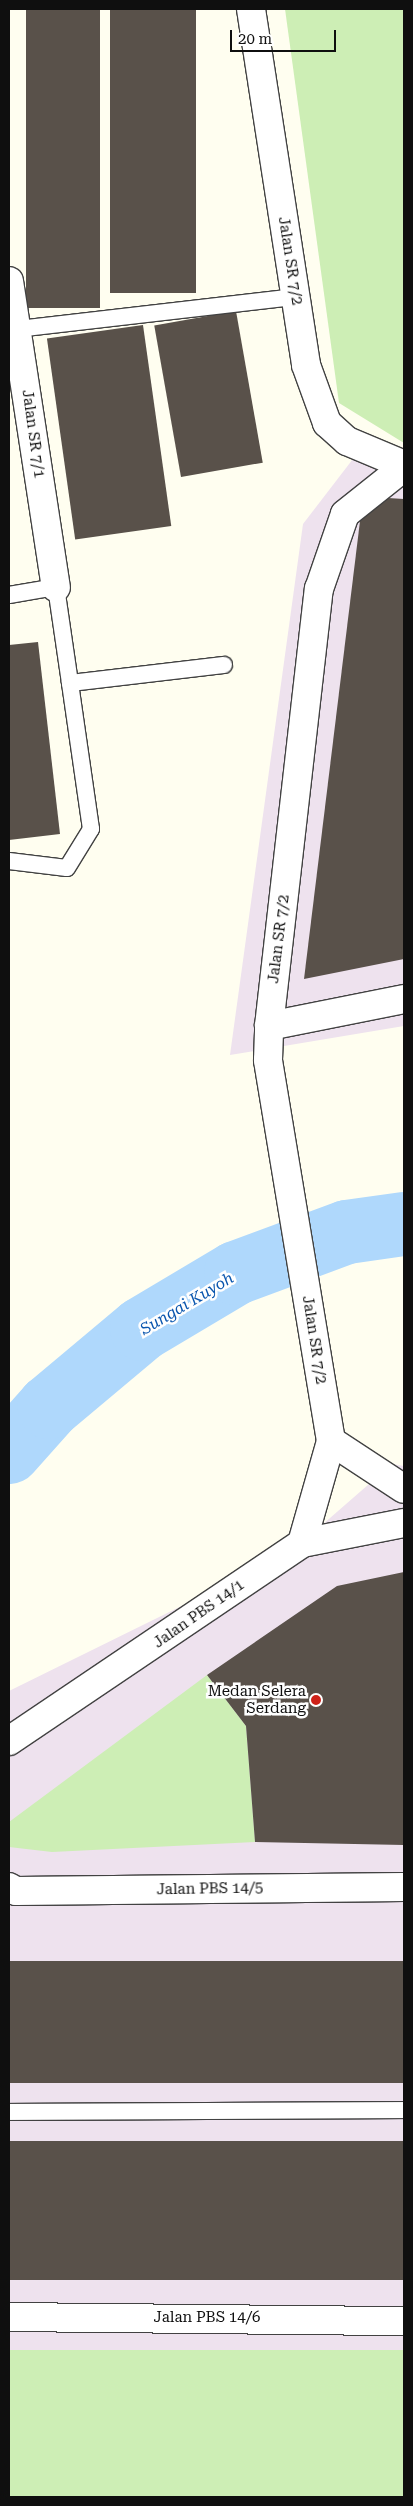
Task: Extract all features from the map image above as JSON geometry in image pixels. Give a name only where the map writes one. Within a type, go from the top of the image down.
[{"type":"street","name":"Jalan SR 7/2","points":[[251,9],[306,365],[327,423],[347,441],[404,466],[345,514],[319,589],[269,1026],[268,1060],[331,1441],[302,1543]]},
{"type":"street","name":"Jalan SR 7/1","points":[[9,282],[18,329],[56,587]]},
{"type":"street","points":[[269,1026],[404,999]]},
{"type":"street","points":[[331,1441],[404,1489]]},
{"type":"street","name":"Jalan PBS 14/1","points":[[9,1741],[302,1543],[404,1524]]},
{"type":"street","name":"Jalan PBS 14/5","points":[[11,1891],[404,1887]]},
{"type":"street","name":"Jalan PBS 14/6","points":[[9,2317],[404,2320]]},
{"type":"lane","points":[[18,329],[296,297]]},
{"type":"lane","points":[[9,595],[56,587],[91,829],[67,868],[9,861]]},
{"type":"lane","points":[[70,683],[224,665]]},
{"type":"lane","points":[[9,2112],[404,2110]]},
{"type":"shaded area","points":[[356,455],[404,460],[404,1026],[230,1055],[303,524]]},
{"type":"shaded area","points":[[392,1464],[404,1466],[404,2355],[9,2374],[9,1691],[291,1552]]},
{"type":"green space","points":[[285,9],[404,9],[404,443],[339,403]]},
{"type":"green space","points":[[207,1675],[246,1726],[255,1842],[52,1852],[9,1847],[9,1822]]},
{"type":"green space","points":[[9,2350],[404,2350],[404,2497],[9,2497]]},
{"type":"building","points":[[26,9],[100,9],[100,308],[26,308]]},
{"type":"building","points":[[110,9],[196,9],[196,293],[110,293]]},
{"type":"building","points":[[236,311],[263,463],[181,477],[154,325]]},
{"type":"building","points":[[143,325],[171,526],[75,540],[47,338]]},
{"type":"building","points":[[388,498],[404,499],[404,959],[304,979],[360,521]]},
{"type":"building","points":[[38,642],[60,834],[9,840],[9,645]]},
{"type":"building","name":"Medan Selera Serdang","points":[[404,1572],[404,1845],[255,1842],[246,1726],[207,1675],[337,1586]]},
{"type":"building","points":[[9,1961],[404,1961],[404,2083],[9,2083]]},
{"type":"building","points":[[9,2141],[404,2141],[404,2280],[9,2280]]},
{"type":"waterway","name":"Sungai Kuyoh","points":[[9,1452],[49,1407],[142,1329],[236,1273],[347,1232],[404,1224]]},
{"type":"place","name":"Medan Selera Serdang","points":[[316,1700]]}]
